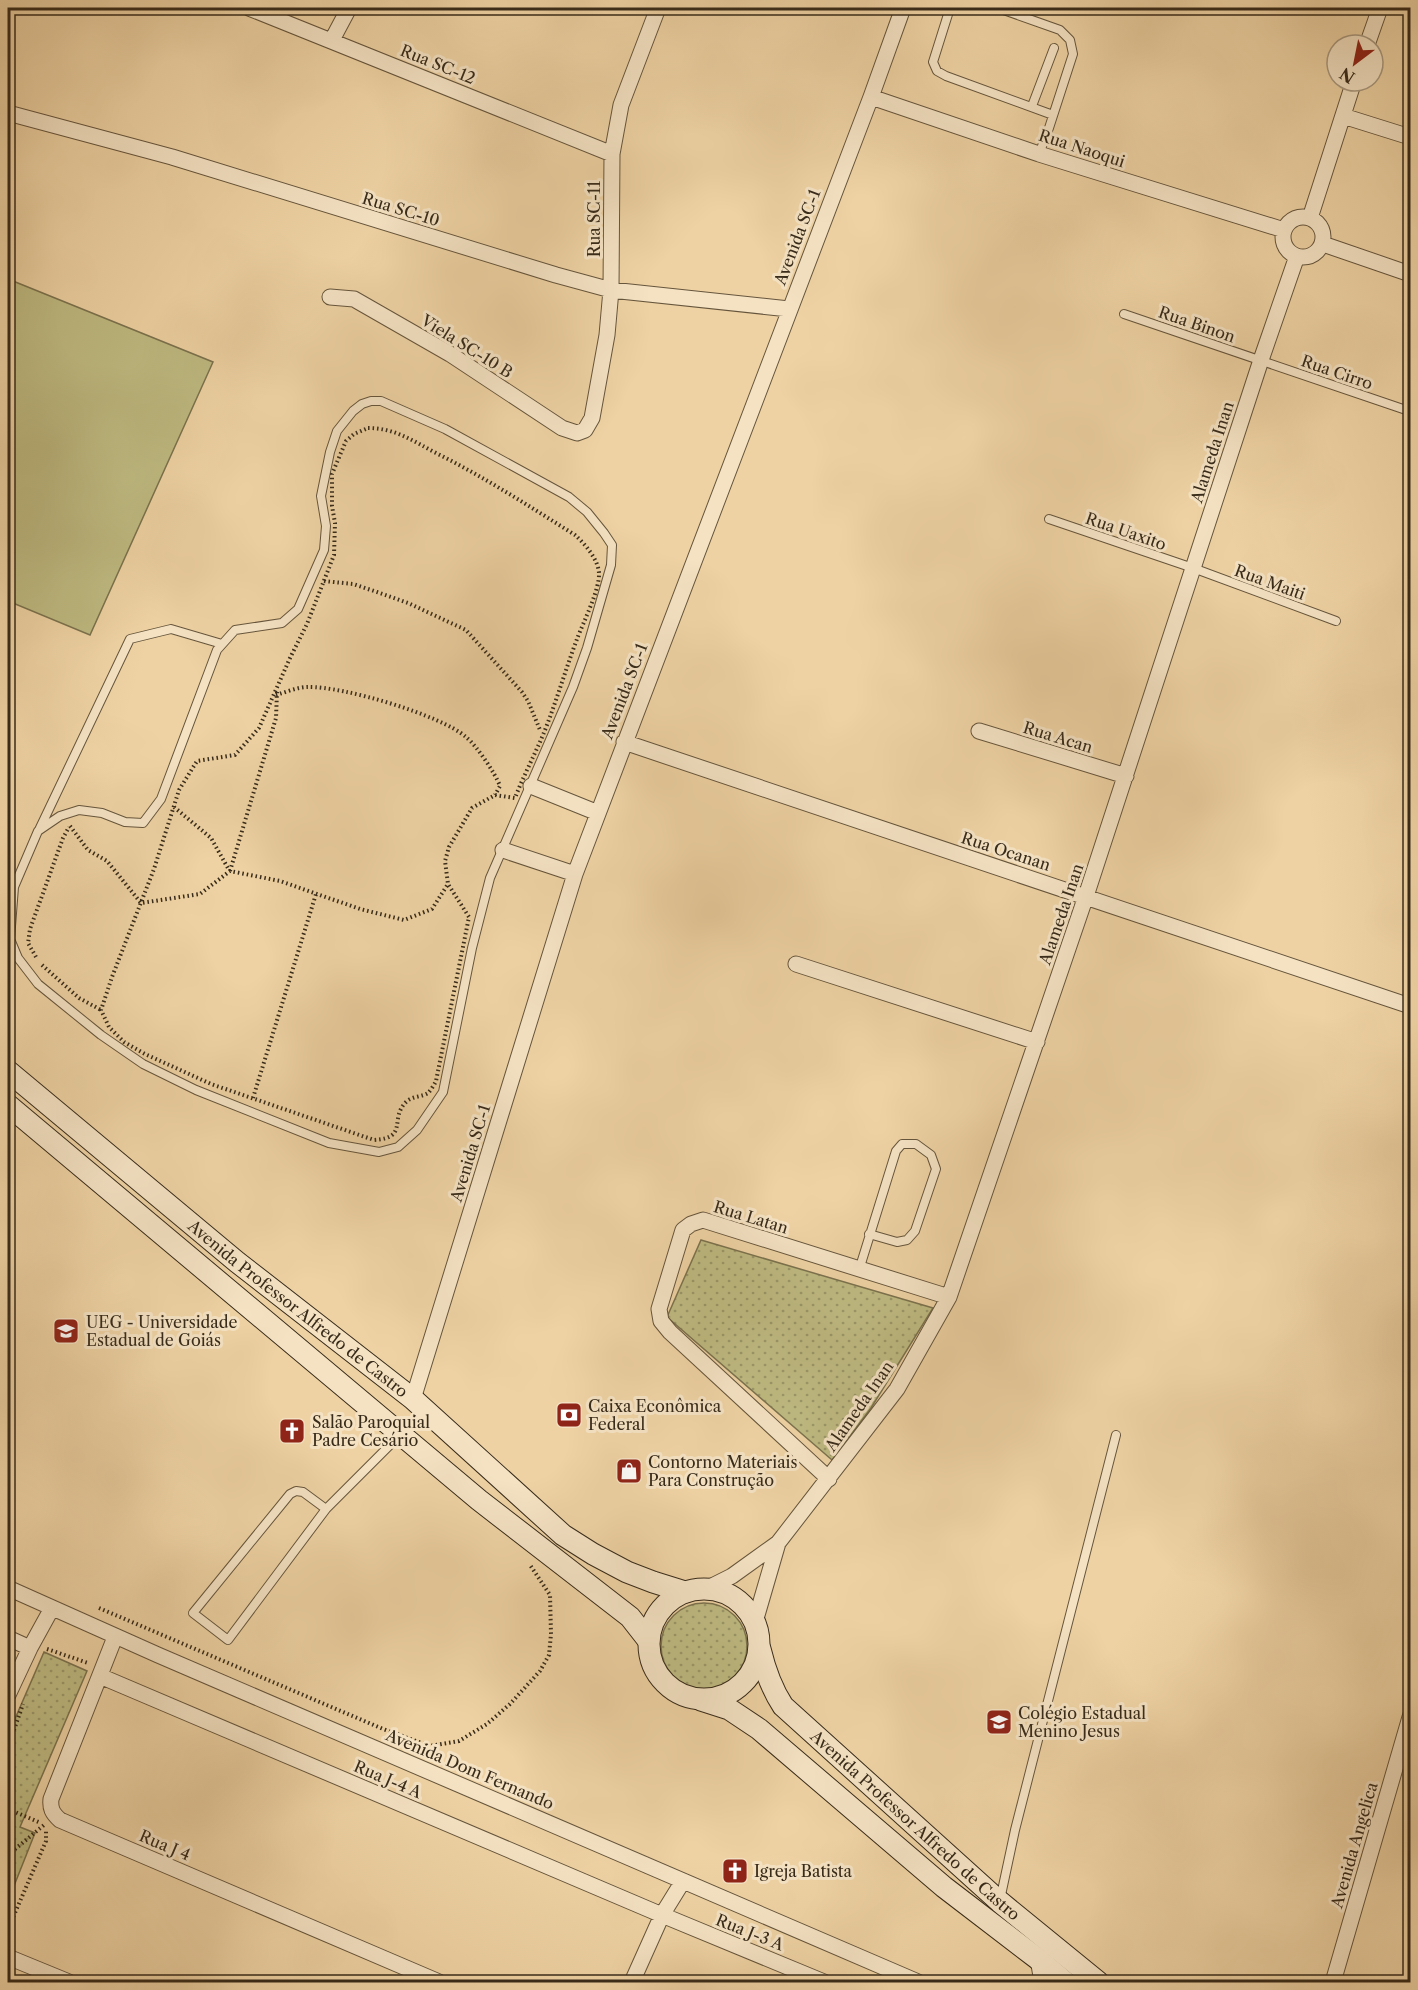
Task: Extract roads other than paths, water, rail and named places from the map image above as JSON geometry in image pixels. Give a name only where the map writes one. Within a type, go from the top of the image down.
[{"type":"main road","name":"Avenida Professor Alfredo de Castro","points":[[8,1071],[237,1262],[412,1399],[562,1534],[592,1554],[627,1572],[685,1592]]},
{"type":"main road","name":"Avenida Professor Alfredo de Castro","points":[[8,1105],[479,1500],[630,1617],[648,1640]]},
{"type":"main road","points":[[708,1588],[736,1599],[747,1609],[755,1622],[760,1649],[754,1670],[741,1686],[722,1697],[701,1700],[686,1697],[661,1680],[653,1667],[648,1640],[654,1619],[666,1602],[685,1592],[708,1588]]},
{"type":"main road","name":"Avenida Professor Alfredo de Castro","points":[[760,1649],[767,1678],[783,1706],[1000,1902],[1098,1983]]},
{"type":"main road","name":"Avenida Professor Alfredo de Castro","points":[[701,1700],[729,1709],[759,1729],[944,1887],[1038,1959],[1065,1983]]},
{"type":"street","name":"Rua SC-12","points":[[249,8],[612,154]]},
{"type":"street","points":[[332,40],[349,8]]},
{"type":"street","name":"Rua SC-11","points":[[581,433],[588,427],[592,418],[611,290],[612,154],[621,105],[658,8]]},
{"type":"street","name":"Avenida SC-1","points":[[412,1399],[575,874],[903,8]]},
{"type":"street","points":[[1371,33],[1380,8]]},
{"type":"street","points":[[1310,218],[1350,93]]},
{"type":"street","name":"Rua Naoqui","points":[[871,96],[1039,154],[1284,230]]},
{"type":"street","name":"Rua SC-10","points":[[8,113],[171,157],[611,290],[789,309]]},
{"type":"street","points":[[1343,116],[1410,137]]},
{"type":"street","points":[[1302,216],[1310,218],[1322,228],[1323,244],[1319,251],[1305,258],[1290,252],[1285,246],[1284,230],[1295,218],[1302,216]]},
{"type":"street","points":[[1323,244],[1410,274]]},
{"type":"street","name":"Alameda Inan","points":[[708,1588],[732,1576],[778,1543],[897,1389],[949,1297],[1086,896],[1260,360],[1297,256]]},
{"type":"street","name":"Viela SC-10 B","points":[[330,297],[354,299],[450,354],[562,428],[581,433]]},
{"type":"street","name":"Rua Acan","points":[[979,731],[1126,776]]},
{"type":"street","name":"Rua Ocanan","points":[[624,742],[1410,1005]]},
{"type":"street","points":[[531,786],[598,813]]},
{"type":"street","points":[[503,850],[575,874]]},
{"type":"street","points":[[796,963],[1037,1042]]},
{"type":"street","name":"Rua Latan","points":[[829,1479],[670,1332],[661,1321],[659,1310],[683,1230],[691,1224],[704,1220],[949,1297]]},
{"type":"street","name":"Alameda Inan","points":[[755,1622],[778,1543]]},
{"type":"street","name":"Avenida Dom Fernando","points":[[8,1588],[918,1983]]},
{"type":"street","points":[[8,1695],[36,1650],[52,1608]]},
{"type":"street","name":"Rua J 4","points":[[115,1636],[97,1672],[51,1799],[52,1811],[60,1820],[439,1983]]},
{"type":"street","points":[[8,1638],[36,1650]]},
{"type":"street","name":"Rua J-4 A","points":[[97,1672],[662,1916]]},
{"type":"street","name":"Avenida Angelica","points":[[1333,1983],[1410,1717]]},
{"type":"street","points":[[632,1983],[662,1916],[683,1881]]},
{"type":"street","name":"Rua J-3 A","points":[[662,1916],[824,1983]]},
{"type":"street","points":[[8,1957],[69,1983]]},
{"type":"street","points":[[1038,1959],[1042,1983]]},
{"type":"lane","points":[[950,8],[933,62],[937,71],[1053,115]]},
{"type":"lane","points":[[998,8],[1060,30],[1070,40],[1073,54],[1039,154]]},
{"type":"lane","points":[[1032,106],[1054,48]]},
{"type":"lane","name":"Rua Binon","points":[[1124,314],[1260,360]]},
{"type":"lane","name":"Rua Cirro","points":[[1260,360],[1406,410]]},
{"type":"lane","points":[[38,831],[60,816],[80,810],[102,813],[125,822],[143,823],[161,799],[217,650],[235,630],[282,623],[298,609],[324,550],[326,526],[321,496],[330,452],[337,431],[353,411],[371,401],[381,401],[445,429],[569,497],[587,512],[612,545],[611,566],[573,687],[490,878],[472,948],[443,1092],[417,1130],[398,1147],[379,1152],[329,1143],[196,1090],[135,1058],[101,1035],[38,984],[18,958],[10,939],[14,887],[38,831],[130,639],[171,629],[222,644]]},
{"type":"lane","name":"Rua Uaxito","points":[[1049,519],[1193,568]]},
{"type":"lane","name":"Rua Maiti","points":[[1193,568],[1336,621]]},
{"type":"lane","points":[[859,1270],[869,1234],[896,1151],[902,1144],[916,1144],[932,1155],[936,1169],[915,1231],[907,1240],[897,1242],[869,1234]]},
{"type":"lane","points":[[326,1509],[303,1492],[296,1491],[290,1494],[193,1613],[228,1640],[326,1509],[401,1435]]},
{"type":"lane","points":[[1000,1902],[1015,1830],[1116,1436]]},
{"type":"place","name":"UEG - Universidade Estadual de Goiás","points":[[66,1331]]},
{"type":"place","name":"Caixa Econômica Federal","points":[[569,1415]]},
{"type":"place","name":"Salão Paroquial Padre Cesário","points":[[292,1431]]},
{"type":"place","name":"Contorno Materiais Para Construção","points":[[629,1471]]},
{"type":"place","name":"Colégio Estadual Menino Jesus","points":[[999,1722]]},
{"type":"place","name":"Igreja Batista","points":[[735,1871]]}]
